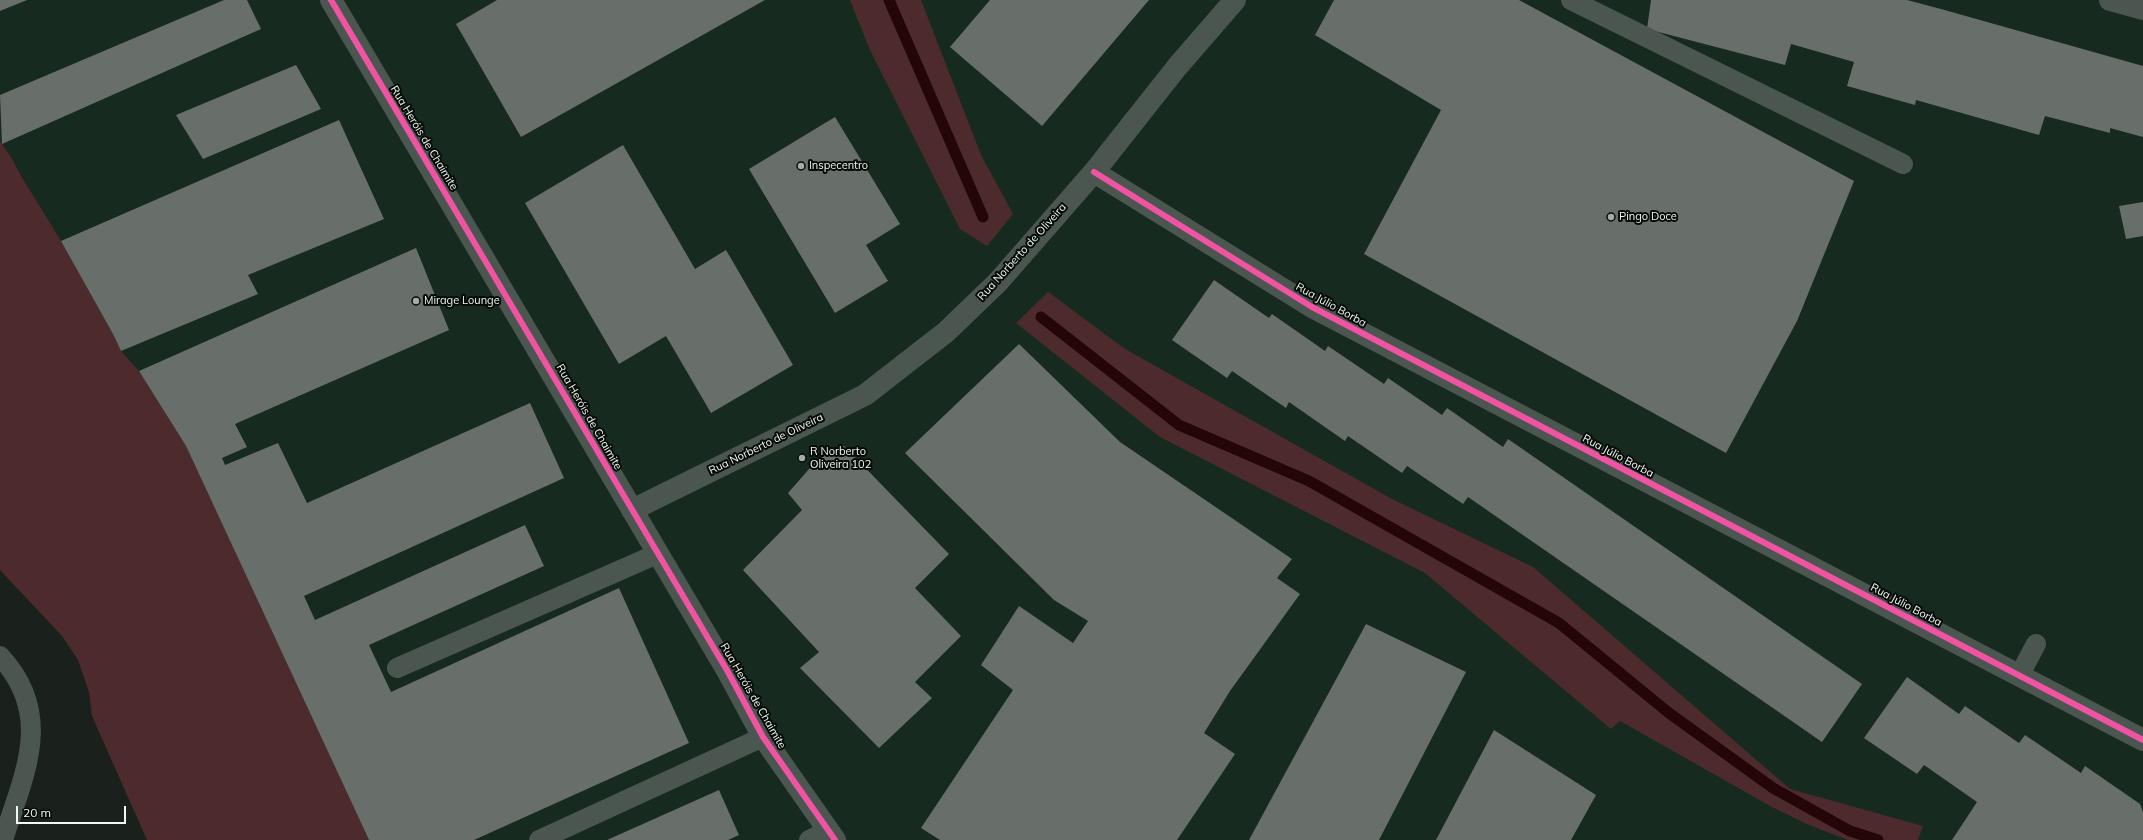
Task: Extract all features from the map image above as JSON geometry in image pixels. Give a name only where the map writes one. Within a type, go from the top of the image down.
[{"type":"street","name":"Rua Heróis de Chaimite","points":[[331,0],[728,672],[763,737],[824,837]]},
{"type":"street","name":"Rua Norberto de Oliveira","points":[[632,510],[865,396],[946,332],[992,288],[1094,172],[1177,67],[1235,0]]},
{"type":"street","points":[[2110,0],[2143,9]]},
{"type":"street","name":"Rua Júlio Borba","points":[[1094,172],[1312,307],[2143,740]]},
{"type":"lane","points":[[1572,0],[1902,164]]},
{"type":"lane","points":[[397,668],[657,554]]},
{"type":"lane","points":[[2019,676],[2036,644]]},
{"type":"lane","points":[[0,656],[23,688],[31,715],[31,750],[3,840]]},
{"type":"lane","points":[[540,840],[763,737]]},
{"type":"shaded area","points":[[0,0],[2143,0],[2143,840],[369,840],[186,446],[139,371],[121,351],[113,334],[11,157],[0,141]]},
{"type":"shaded area","points":[[850,0],[921,0],[981,155],[1013,214],[987,246],[960,229],[869,48]]},
{"type":"shaded area","points":[[0,141],[61,241],[121,351],[139,371],[186,446],[369,840],[147,840],[92,716],[89,692],[78,660],[62,636],[0,570]]},
{"type":"shaded area","points":[[1048,292],[1125,349],[1392,499],[1533,567],[1790,789],[1923,826],[1918,840],[1848,840],[1809,825],[1772,807],[1620,721],[1611,729],[1425,573],[1160,437],[1016,323]]},
{"type":"building","points":[[0,0],[27,0],[0,11]]},
{"type":"building","points":[[224,0],[247,0],[261,29],[2,144],[0,95]]},
{"type":"building","points":[[497,0],[765,0],[521,137],[456,24]]},
{"type":"building","points":[[990,0],[1149,0],[1042,126],[950,47]]},
{"type":"building","name":"Pingo Doce","points":[[1334,0],[1519,0],[1854,181],[1797,321],[1726,453],[1364,254],[1441,110],[1315,35]]},
{"type":"building","points":[[1651,0],[1907,0],[1941,9],[2143,66],[2143,137],[2110,128],[2110,133],[2045,116],[2039,135],[1916,100],[1915,105],[1847,86],[1854,62],[1791,44],[1785,65],[1647,29]]},
{"type":"building","points":[[296,65],[321,109],[203,159],[176,115]]},
{"type":"building","points":[[835,117],[900,224],[866,245],[888,281],[835,313],[749,169]]},
{"type":"building","points":[[339,120],[384,219],[248,275],[258,294],[121,351],[61,241]]},
{"type":"building","points":[[623,145],[695,269],[726,250],[793,365],[711,413],[666,336],[619,364],[525,203]]},
{"type":"building","points":[[2143,202],[2143,236],[2126,239],[2119,206]]},
{"type":"building","points":[[416,248],[449,330],[235,424],[247,447],[222,458],[225,465],[278,443],[307,503],[530,403],[564,478],[304,596],[315,620],[525,525],[544,566],[369,645],[391,692],[619,588],[689,743],[474,840],[369,840],[186,446],[139,371]]},
{"type":"building","points":[[1214,280],[1269,318],[1272,314],[1325,351],[1328,346],[1384,384],[1388,378],[1442,415],[1447,408],[1503,447],[1508,439],[1862,684],[1822,742],[1468,497],[1463,504],[1407,466],[1402,473],[1348,436],[1345,441],[1289,402],[1286,408],[1232,371],[1227,378],[1172,340]]},
{"type":"building","points":[[1019,344],[1120,442],[1292,559],[1277,578],[1300,594],[1230,691],[1204,733],[1235,754],[1177,840],[940,840],[921,828],[1013,690],[981,665],[1019,606],[1073,643],[1088,621],[1054,600],[905,453]]},
{"type":"building","points":[[844,446],[949,554],[915,588],[961,636],[915,682],[932,698],[879,748],[800,668],[819,652],[743,570],[802,510],[788,493],[817,460]]},
{"type":"building","points":[[1366,624],[1466,672],[1379,840],[1249,840]]},
{"type":"building","points":[[1907,677],[1959,714],[1965,706],[2019,743],[2025,735],[2081,773],[2085,766],[2140,804],[2143,812],[2143,840],[1952,840],[1977,802],[1924,765],[1917,774],[1864,738]]},
{"type":"building","points":[[1494,730],[1596,795],[1571,840],[1436,840]]},
{"type":"building","points":[[719,790],[739,835],[728,840],[607,840]]},
{"type":"waterway","points":[[889,0],[983,217]]},
{"type":"waterway","points":[[1041,317],[1179,425],[1309,481],[1559,623],[1669,713],[1773,788],[1850,831],[1878,840]]},
{"type":"cycle path","points":[[331,0],[728,672],[763,737],[835,840]]},
{"type":"cycle path","points":[[1094,172],[1312,307],[2143,740]]},
{"type":"place","name":"Inspecentro","points":[[801,166]]},
{"type":"place","name":"Pingo Doce","points":[[1611,217]]},
{"type":"place","name":"Mirage Lounge","points":[[416,301]]},
{"type":"place","name":"R Norberto Oliveira 102","points":[[802,458]]}]
